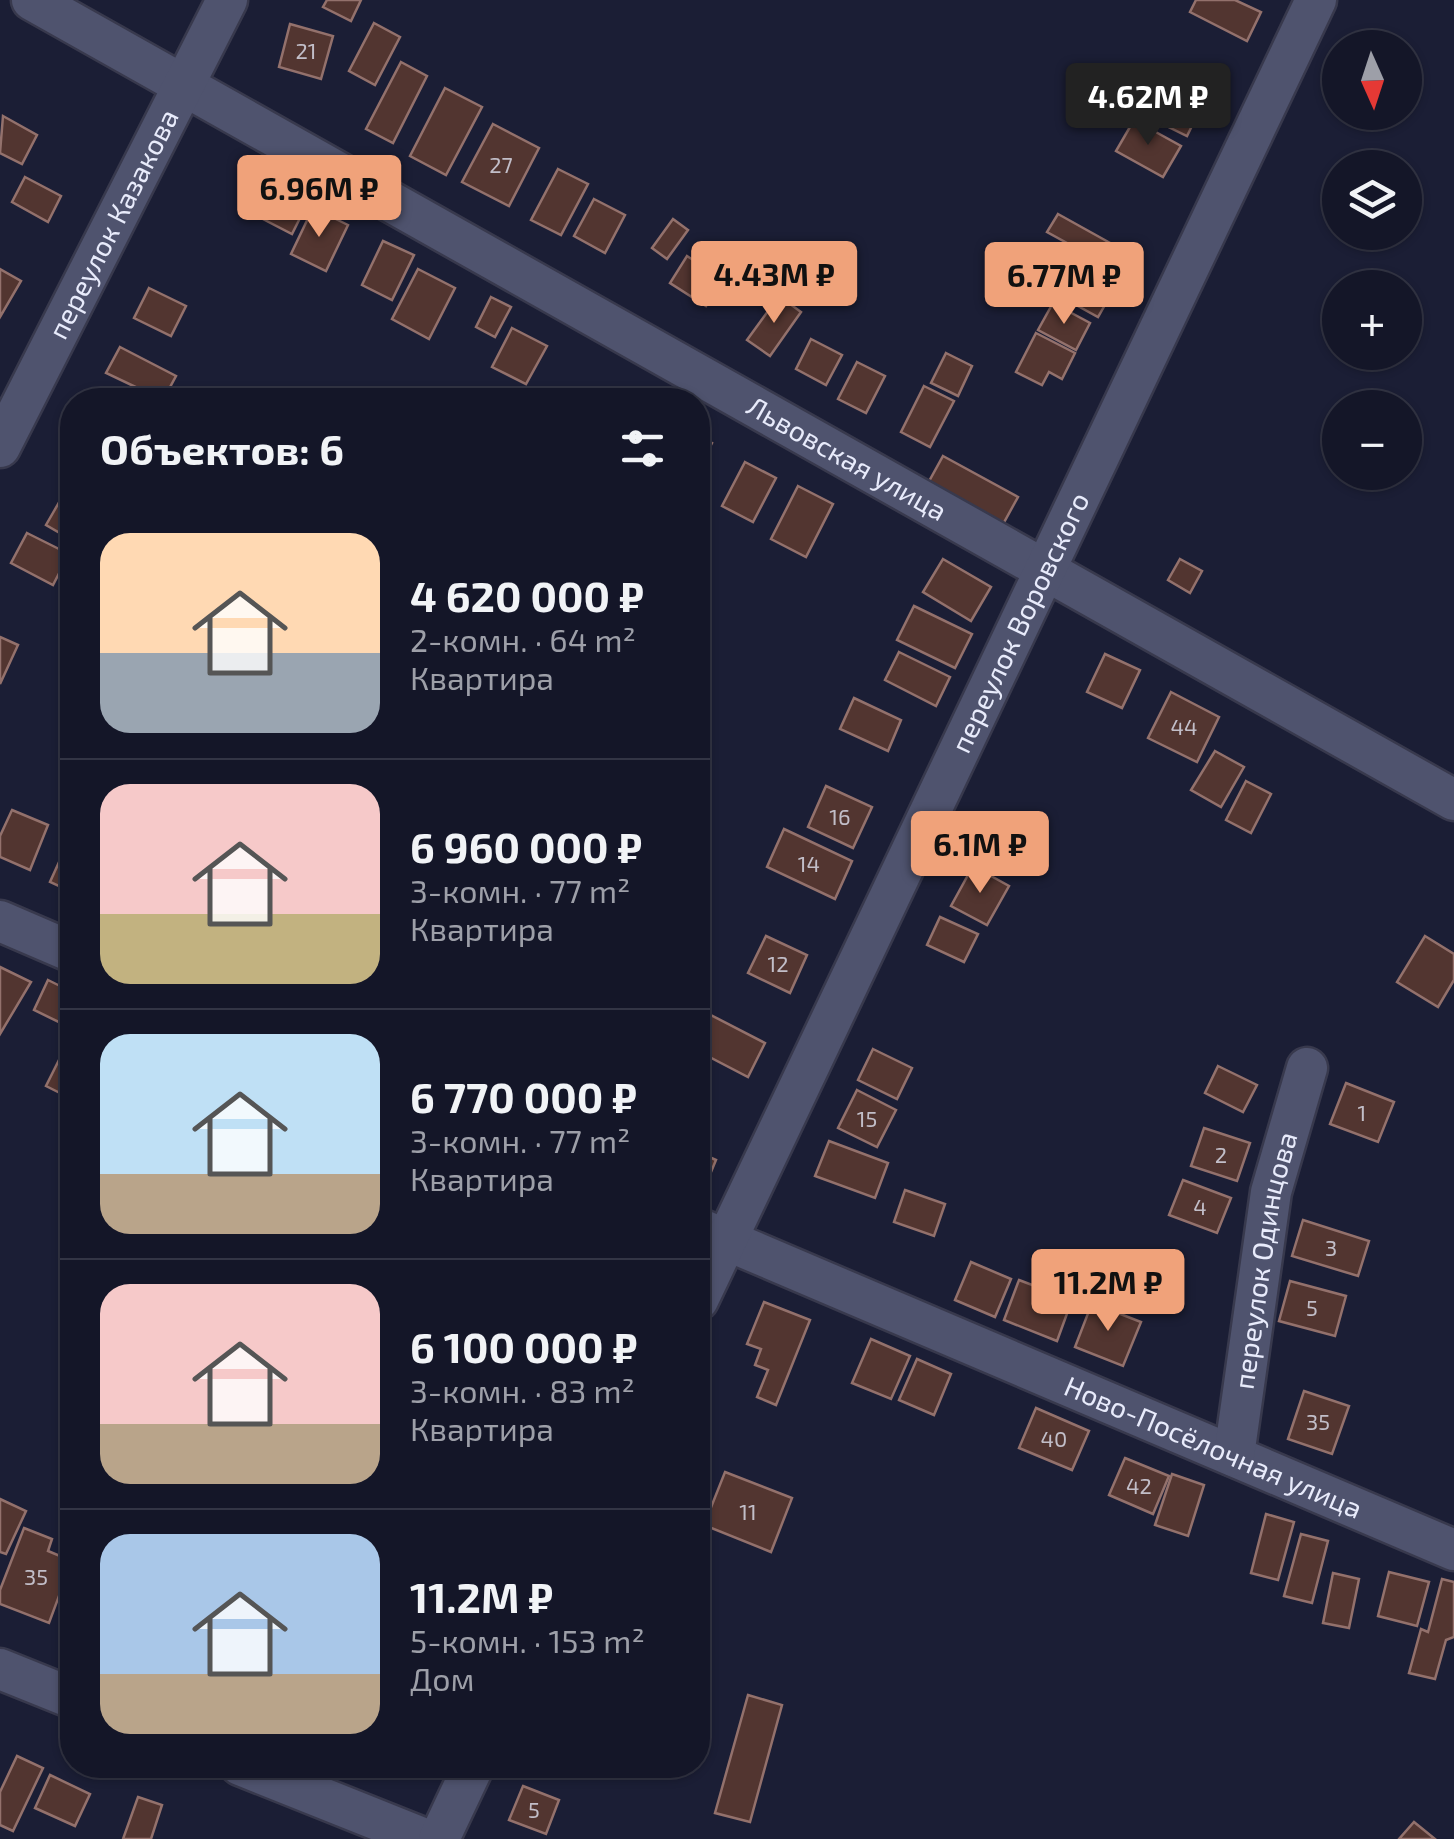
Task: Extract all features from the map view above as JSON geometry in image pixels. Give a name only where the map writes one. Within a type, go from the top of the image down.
[{"type":"street","name":"Львовская улица","points":[[32,0],[1046,574],[1454,800]]},
{"type":"street","name":"переулок Казакова","points":[[0,447],[227,0]]},
{"type":"street","name":"переулок Воровского","points":[[712,1234],[1046,574],[1316,0]]},
{"type":"street","points":[[0,920],[60,947]]},
{"type":"street","name":"переулок Одинцова","points":[[1234,1456],[1272,1192],[1306,1068]]},
{"type":"street","name":"Ново-Посёлочная улица","points":[[712,1234],[1454,1550]]},
{"type":"street","points":[[0,1669],[60,1693]]},
{"type":"street","points":[[272,1778],[424,1839]]},
{"type":"street","points":[[438,1839],[468,1778]]},
{"type":"building","points":[[327,0],[361,0],[351,21],[323,7]]},
{"type":"building","points":[[1196,0],[1235,0],[1261,12],[1247,41],[1190,12]]},
{"type":"building","points":[[374,23],[400,37],[375,85],[349,71]]},
{"type":"building","points":[[290,24],[333,36],[321,79],[279,67]]},
{"type":"building","points":[[401,62],[427,76],[393,143],[366,129]]},
{"type":"building","points":[[1163,66],[1210,89],[1187,136],[1140,113]]},
{"type":"building","points":[[445,88],[482,107],[446,175],[410,156]]},
{"type":"building","points":[[3,116],[37,135],[22,164],[0,153]]},
{"type":"building","points":[[1134,120],[1181,146],[1163,177],[1116,151]]},
{"type":"building","points":[[493,124],[539,148],[509,206],[462,182]]},
{"type":"building","points":[[558,169],[588,184],[561,235],[531,220]]},
{"type":"building","points":[[25,177],[61,196],[48,222],[12,202]]},
{"type":"building","points":[[278,185],[309,200],[292,234],[261,218]]},
{"type":"building","points":[[594,199],[625,215],[605,253],[574,236]]},
{"type":"building","points":[[313,208],[348,225],[326,271],[291,254]]},
{"type":"building","points":[[1058,214],[1128,253],[1118,271],[1047,232]]},
{"type":"building","points":[[673,219],[688,230],[667,259],[652,248]]},
{"type":"building","points":[[383,241],[414,255],[392,300],[362,285]]},
{"type":"building","points":[[687,256],[724,280],[706,306],[670,283]]},
{"type":"building","points":[[1064,262],[1114,289],[1098,317],[1049,290]]},
{"type":"building","points":[[0,269],[21,281],[0,317]]},
{"type":"building","points":[[418,269],[455,288],[429,339],[392,319]]},
{"type":"building","points":[[149,288],[186,306],[171,336],[134,318]]},
{"type":"building","points":[[779,296],[801,312],[770,356],[747,340]]},
{"type":"building","points":[[491,297],[511,307],[495,337],[476,327]]},
{"type":"building","points":[[1053,303],[1090,323],[1076,350],[1038,330]]},
{"type":"building","points":[[512,328],[547,346],[526,384],[492,367]]},
{"type":"building","points":[[1036,333],[1075,353],[1062,379],[1049,372],[1042,385],[1016,372]]},
{"type":"building","points":[[811,339],[842,355],[826,385],[796,369]]},
{"type":"building","points":[[120,347],[176,376],[170,388],[138,388],[106,373]]},
{"type":"building","points":[[946,353],[972,366],[958,396],[931,383]]},
{"type":"building","points":[[857,362],[885,376],[866,413],[838,399]]},
{"type":"building","points":[[924,386],[954,401],[930,447],[901,432]]},
{"type":"building","points":[[943,456],[1018,497],[1002,526],[927,485]]},
{"type":"building","points":[[745,462],[776,478],[753,522],[722,506]]},
{"type":"building","points":[[798,486],[833,504],[806,557],[771,539]]},
{"type":"building","points":[[60,501],[60,533],[46,525]]},
{"type":"building","points":[[27,533],[60,550],[60,571],[53,585],[11,563]]},
{"type":"building","points":[[943,559],[991,587],[971,621],[923,592]]},
{"type":"building","points":[[1180,559],[1202,571],[1190,593],[1168,580]]},
{"type":"building","points":[[914,606],[972,634],[955,668],[897,640]]},
{"type":"building","points":[[0,637],[18,645],[0,684]]},
{"type":"building","points":[[899,652],[950,677],[936,706],[885,680]]},
{"type":"building","points":[[1105,654],[1140,670],[1122,708],[1087,692]]},
{"type":"building","points":[[1171,692],[1219,717],[1197,762],[1148,738]]},
{"type":"building","points":[[854,698],[901,720],[888,751],[840,729]]},
{"type":"building","points":[[1215,751],[1244,767],[1221,807],[1191,790]]},
{"type":"building","points":[[1246,781],[1271,794],[1251,833],[1226,820]]},
{"type":"building","points":[[826,786],[872,807],[853,848],[808,827]]},
{"type":"building","points":[[12,810],[48,825],[30,870],[0,857],[0,836]]},
{"type":"building","points":[[784,829],[852,861],[835,899],[767,867]]},
{"type":"building","points":[[998,834],[1031,851],[1020,873],[987,855]]},
{"type":"building","points":[[60,860],[60,887],[50,882]]},
{"type":"building","points":[[973,866],[1009,886],[987,925],[951,906]]},
{"type":"building","points":[[940,917],[978,934],[964,962],[927,945]]},
{"type":"building","points":[[766,936],[807,955],[790,993],[748,973]]},
{"type":"building","points":[[1425,936],[1454,954],[1454,980],[1438,1007],[1397,982]]},
{"type":"building","points":[[0,967],[31,982],[0,1034]]},
{"type":"building","points":[[48,980],[60,986],[60,1023],[34,1010]]},
{"type":"building","points":[[710,1015],[765,1043],[748,1077],[710,1057]]},
{"type":"building","points":[[873,1049],[912,1068],[897,1099],[858,1080]]},
{"type":"building","points":[[60,1058],[60,1093],[46,1086]]},
{"type":"building","points":[[1218,1066],[1257,1085],[1243,1112],[1205,1093]]},
{"type":"building","points":[[1346,1083],[1394,1102],[1378,1142],[1330,1124]]},
{"type":"building","points":[[857,1090],[896,1110],[877,1147],[838,1128]]},
{"type":"building","points":[[1204,1128],[1250,1143],[1237,1181],[1191,1166]]},
{"type":"building","points":[[829,1141],[888,1163],[875,1198],[815,1176]]},
{"type":"building","points":[[1183,1180],[1231,1198],[1217,1233],[1169,1215]]},
{"type":"building","points":[[905,1190],[945,1204],[934,1236],[894,1222]]},
{"type":"building","points":[[1303,1220],[1369,1241],[1358,1276],[1292,1256]]},
{"type":"building","points":[[971,1262],[1011,1279],[995,1317],[955,1300]]},
{"type":"building","points":[[1019,1280],[1072,1300],[1057,1341],[1004,1320]]},
{"type":"building","points":[[1290,1281],[1346,1296],[1335,1336],[1279,1321]]},
{"type":"building","points":[[764,1302],[810,1320],[776,1405],[757,1397],[768,1370],[755,1365],[761,1349],[747,1344]]},
{"type":"building","points":[[1092,1303],[1141,1322],[1123,1366],[1075,1347]]},
{"type":"building","points":[[871,1339],[910,1356],[891,1399],[852,1383]]},
{"type":"building","points":[[917,1359],[951,1374],[934,1415],[899,1400]]},
{"type":"building","points":[[1304,1391],[1349,1406],[1332,1454],[1288,1439]]},
{"type":"building","points":[[1036,1408],[1089,1431],[1072,1470],[1019,1448]]},
{"type":"building","points":[[1125,1458],[1169,1476],[1153,1514],[1109,1495]]},
{"type":"building","points":[[725,1472],[792,1498],[771,1552],[710,1527],[710,1510]]},
{"type":"building","points":[[1172,1474],[1204,1485],[1188,1536],[1155,1525]]},
{"type":"building","points":[[0,1499],[26,1511],[6,1554],[0,1552]]},
{"type":"building","points":[[1266,1514],[1294,1522],[1278,1580],[1251,1573]]},
{"type":"building","points":[[24,1528],[52,1539],[48,1551],[60,1556],[60,1593],[49,1623],[0,1604],[0,1590]]},
{"type":"building","points":[[1301,1534],[1328,1541],[1312,1603],[1284,1596]]},
{"type":"building","points":[[1389,1572],[1429,1582],[1417,1626],[1378,1616]]},
{"type":"building","points":[[1333,1573],[1359,1579],[1349,1628],[1323,1623]]},
{"type":"building","points":[[1442,1579],[1454,1582],[1454,1637],[1446,1640],[1435,1679],[1409,1673],[1421,1629],[1428,1632]]},
{"type":"building","points":[[748,1695],[782,1705],[750,1822],[715,1813]]},
{"type":"building","points":[[17,1756],[43,1768],[13,1831],[0,1825],[0,1792]]},
{"type":"building","points":[[50,1775],[90,1794],[75,1826],[35,1808]]},
{"type":"building","points":[[523,1786],[559,1800],[546,1834],[509,1820]]},
{"type":"building","points":[[138,1797],[162,1805],[151,1839],[123,1839]]},
{"type":"building","points":[[1414,1822],[1435,1839],[1399,1839]]}]
